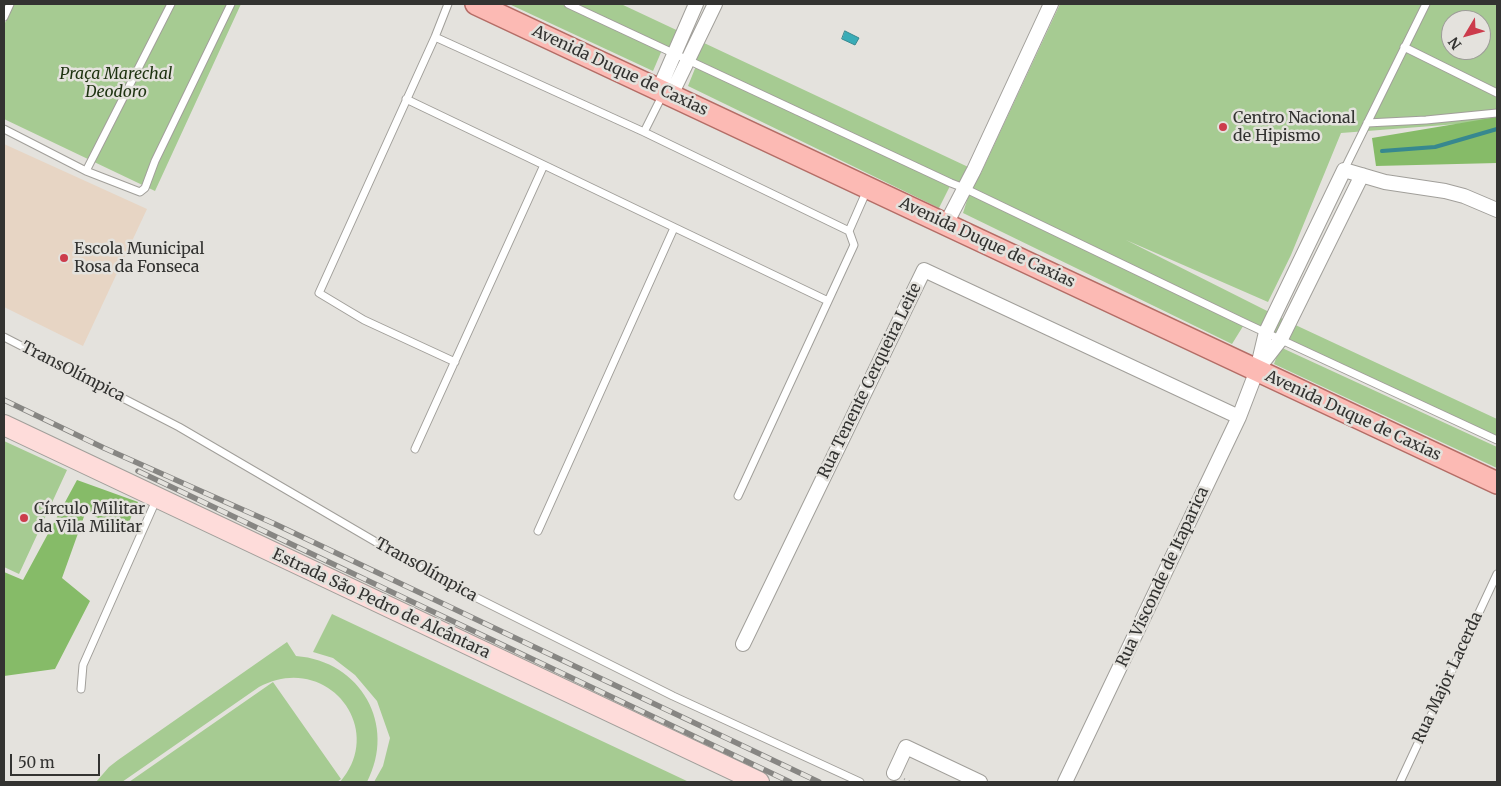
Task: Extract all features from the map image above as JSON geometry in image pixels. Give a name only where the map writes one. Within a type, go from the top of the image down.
[{"type":"main road","name":"Avenida Duque de Caxias","points":[[476,4],[1497,483]]},
{"type":"street","points":[[665,92],[674,53],[696,4]]},
{"type":"street","points":[[665,92],[688,60],[715,4]]},
{"type":"street","points":[[946,224],[1051,4]]},
{"type":"street","points":[[1344,170],[1396,184],[1445,191],[1464,196],[1497,210]]},
{"type":"street","name":"Rua Visconde de Itaparica","points":[[1065,782],[1239,417],[1257,370],[1266,332],[1344,170]]},
{"type":"street","name":"Rua Visconde de Itaparica","points":[[1257,370],[1281,339],[1362,175]]},
{"type":"street","name":"Rua Tenente Cerqueira Leite","points":[[744,644],[924,270],[1239,417]]},
{"type":"street","name":"Estrada São Pedro de Alcântara","points":[[4,425],[758,782]]},
{"type":"street","points":[[894,773],[906,747],[980,782]]},
{"type":"lane","points":[[4,17],[10,4]]},
{"type":"lane","points":[[86,171],[170,4]]},
{"type":"lane","points":[[4,129],[86,171],[140,192],[145,188],[155,162],[231,4]]},
{"type":"lane","points":[[448,4],[435,37],[319,293],[364,320],[455,362]]},
{"type":"lane","points":[[568,4],[964,188],[1497,440]]},
{"type":"lane","name":"Rua Visconde de Itaparica","points":[[1344,170],[1426,4]]},
{"type":"lane","points":[[435,37],[644,132],[849,231]]},
{"type":"lane","points":[[1404,47],[1497,93]]},
{"type":"lane","points":[[644,132],[665,92]]},
{"type":"lane","points":[[406,99],[828,301]]},
{"type":"lane","points":[[1367,123],[1426,120],[1497,113]]},
{"type":"lane","points":[[415,449],[544,165]]},
{"type":"lane","points":[[738,496],[854,245],[849,231],[868,188]]},
{"type":"lane","points":[[538,532],[674,228]]},
{"type":"lane","name":"TransOlímpica","points":[[4,337],[179,427],[442,580],[673,696],[860,782]]},
{"type":"lane","points":[[81,689],[83,665],[158,498]]},
{"type":"lane","name":"Rua Major Lacerda","points":[[1400,782],[1497,574]]},
{"type":"shaded area","name":"Escola Municipal Rosa da Fonseca","points":[[4,144],[147,209],[83,346],[4,307]]},
{"type":"green space","name":"Praça Marechal Deodoro","points":[[14,4],[241,4],[155,191],[4,119],[4,25]]},
{"type":"green space","points":[[509,4],[564,4],[575,8],[567,4],[621,4],[981,173],[1060,4],[1497,4],[1497,121],[1341,133],[1291,255],[1268,302],[1126,240],[1289,322],[1497,419],[1497,440],[1245,323],[1232,344],[963,213],[969,194],[951,184],[939,208],[688,86],[696,66],[662,50],[653,71]]},
{"type":"green space","points":[[1497,117],[1497,163],[1376,166],[1372,138]]},
{"type":"green space","points":[[1280,347],[1497,447],[1497,468],[1274,364]]},
{"type":"green space","name":"Círculo Militar da Vila Militar","points":[[4,441],[67,470],[19,574],[4,567]]},
{"type":"green space","points":[[77,480],[138,502],[124,533],[86,511],[62,578],[90,601],[55,669],[4,676],[4,572],[23,580]]},
{"type":"green space","points":[[332,614],[689,782],[374,782],[383,766],[390,738],[377,701],[355,675],[333,658],[313,652]]},
{"type":"green space","points":[[287,642],[296,656],[319,661],[339,670],[355,683],[367,700],[375,718],[378,739],[375,760],[367,782],[340,782],[353,761],[357,739],[353,718],[342,700],[326,687],[306,679],[283,678],[259,687],[122,782],[96,782],[118,760]]},
{"type":"green space","points":[[273,682],[341,779],[337,782],[129,782]]},
{"type":"water","points":[[845,31],[859,38],[855,45],[842,39]]},
{"type":"waterway","points":[[1382,151],[1435,147],[1497,129]]},
{"type":"railway","points":[[4,400],[104,448],[275,524],[819,782]]},
{"type":"railway","points":[[138,471],[790,782]]},
{"type":"place","name":"Centro Nacional de Hipismo","points":[[1223,127]]},
{"type":"place","name":"Escola Municipal Rosa da Fonseca","points":[[64,258]]},
{"type":"place","name":"Círculo Militar da Vila Militar","points":[[24,518]]}]
